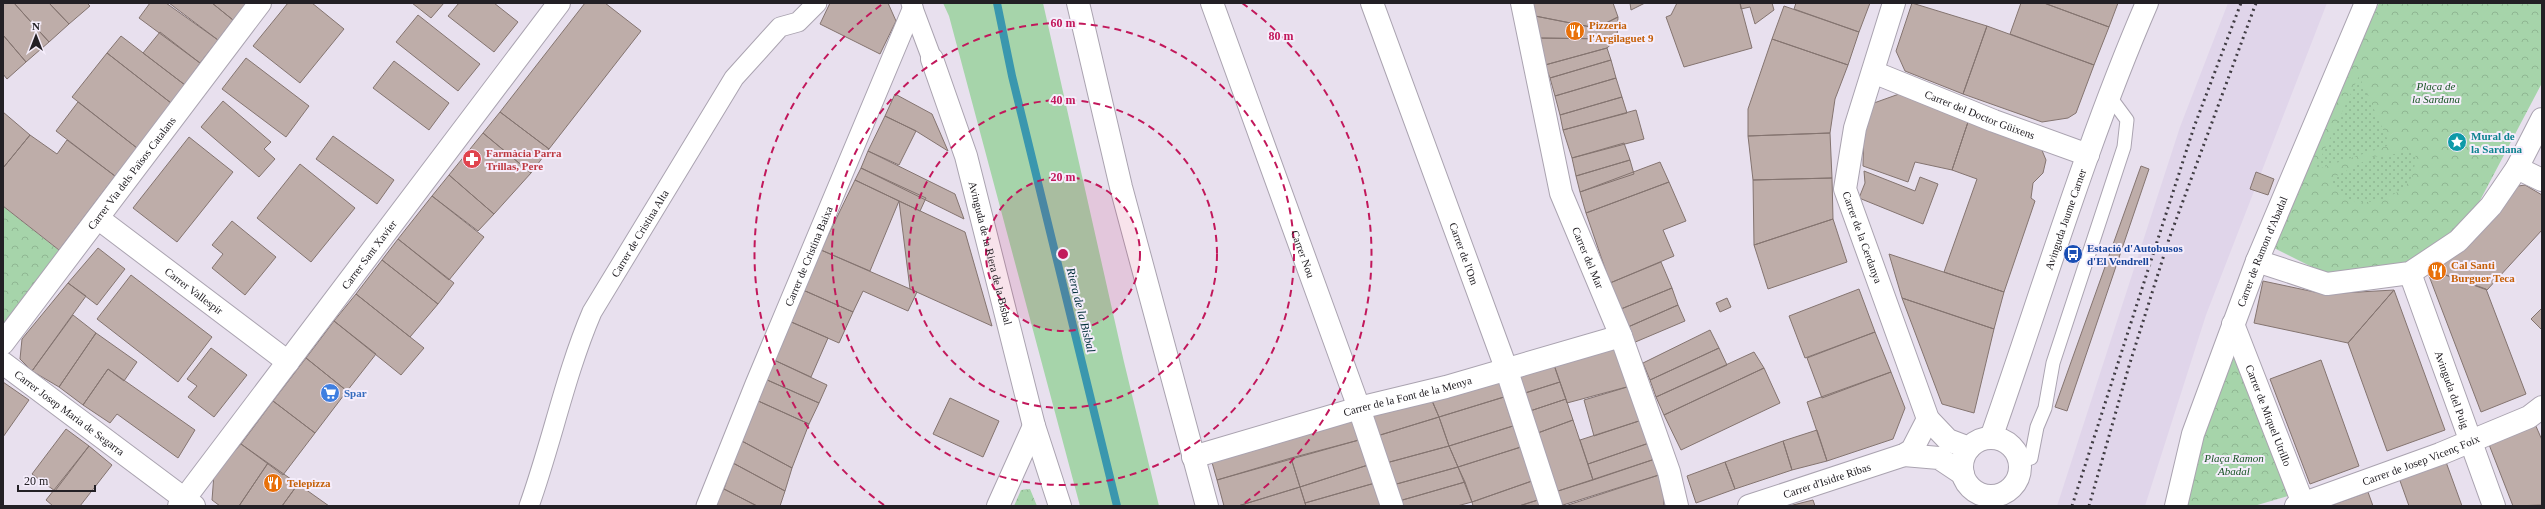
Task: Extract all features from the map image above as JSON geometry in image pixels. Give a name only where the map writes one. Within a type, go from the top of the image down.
[{"type":"street","name":"Carrer Via dels Països Catalans","points":[[3,343],[99,219],[260,3]]},
{"type":"street","name":"Carrer de Cristina Alta","points":[[529,506],[559,415],[576,349],[592,312],[734,78],[780,27],[798,22],[817,3]]},
{"type":"street","points":[[1078,3],[1121,187],[1206,506]]},
{"type":"street","name":"Carrer Nou","points":[[1212,3],[1359,408],[1392,506]]},
{"type":"street","name":"Carrer de l'Om","points":[[1372,3],[1506,368],[1551,506]]},
{"type":"street","name":"Carrer del Mar","points":[[1522,3],[1561,193],[1621,336],[1669,472],[1677,506]]},
{"type":"street","name":"Carrer de la Cerdanya","points":[[1894,3],[1855,128],[1845,189],[1928,419],[1948,440],[1969,448]]},
{"type":"street","name":"Avinguda Jaume Carner","points":[[1991,438],[2088,155],[2127,48],[2147,3]]},
{"type":"street","name":"Carrer de Ramon d'Abadal","points":[[2176,506],[2193,434],[2233,324],[2257,261],[2366,3]]},
{"type":"street","name":"Carrer Sant Xavier","points":[[185,504],[552,5]]},
{"type":"street","name":"Avinguda de la Riera de la Bisbal","points":[[912,5],[966,156],[1034,426],[1060,506]]},
{"type":"street","name":"Carrer de Cristina Baixa","points":[[706,506],[912,5]]},
{"type":"street","name":"Carrer del Doctor Güixens","points":[[1873,72],[1994,121],[2088,155]]},
{"type":"street","points":[[2257,261],[2327,284],[2410,273],[2458,241],[2491,206],[2517,168],[2542,119]]},
{"type":"street","points":[[2517,168],[2542,180]]},
{"type":"street","name":"Carrer Vallespir","points":[[99,219],[288,362]]},
{"type":"street","name":"Avinguda del Puig","points":[[2410,273],[2494,506]]},
{"type":"street","name":"Carrer de Miquel Utrillo","points":[[2233,324],[2301,505]]},
{"type":"street","name":"Carrer de la Font de la Menya","points":[[1193,457],[1359,408],[1446,387],[1506,368],[1621,336]]},
{"type":"street","name":"Carrer Josep Maria de Segarra","points":[[3,363],[185,504]]},
{"type":"street","name":"Carrer de Josep Vicenç Foix","points":[[2301,505],[2399,470],[2529,417],[2542,407]]},
{"type":"street","points":[[1904,455],[1912,450],[1928,419]]},
{"type":"street","points":[[998,506],[1034,426]]},
{"type":"street","points":[[1991,438],[2009,444],[2019,462],[2018,477],[2009,489],[1979,500],[1963,474],[1963,460],[1969,448],[1978,440],[1991,438]]},
{"type":"street","name":"Carrer d'Isidre Ribas","points":[[1749,506],[1904,455],[1939,458],[1963,474]]},
{"type":"lane","points":[[2019,462],[2031,458],[2037,427],[2045,408],[2053,363],[2124,147],[2127,120],[2110,97]]},
{"type":"shaded area","points":[[2228,3],[2327,3],[2206,315],[2145,506],[2057,506],[2180,127]]},
{"type":"green space","points":[[943,3],[1043,3],[1124,362],[1159,506],[1080,506],[949,16]]},
{"type":"green space","name":"Plaça de la Sardana","points":[[2379,3],[2542,3],[2542,83],[2466,227],[2400,267],[2326,274],[2268,245]]},
{"type":"green space","points":[[2359,76],[2390,145],[2315,170]]},
{"type":"green space","points":[[2416,151],[2414,169],[2411,178],[2401,189],[2386,198],[2370,202],[2350,200],[2336,190],[2327,181],[2372,157]]},
{"type":"green space","points":[[3,206],[61,252],[3,324]]},
{"type":"green space","name":"Plaça Ramon Abadal","points":[[2234,353],[2291,495],[2254,506],[2185,506],[2196,448]]},
{"type":"green space","points":[[1030,489],[1037,506],[1014,506],[1021,490]]},
{"type":"building","points":[[3,3],[14,3],[49,42],[26,62],[3,35]]},
{"type":"building","points":[[14,3],[49,3],[69,24],[49,42]]},
{"type":"building","points":[[49,3],[87,3],[90,6],[69,24]]},
{"type":"building","points":[[150,3],[166,3],[218,40],[200,63],[139,18]]},
{"type":"building","points":[[169,3],[212,3],[233,20],[218,40]]},
{"type":"building","points":[[212,3],[247,3],[233,20]]},
{"type":"building","points":[[288,3],[312,3],[344,29],[300,83],[253,46]]},
{"type":"building","points":[[412,3],[444,3],[431,18]]},
{"type":"building","points":[[459,3],[494,3],[518,22],[494,52],[448,16]]},
{"type":"building","points":[[585,3],[605,3],[641,31],[549,149],[500,112]]},
{"type":"building","points":[[830,3],[888,3],[896,21],[880,54],[820,24]]},
{"type":"building","points":[[1528,3],[1613,3],[1618,17],[1596,28],[1530,15]]},
{"type":"building","points":[[1630,3],[1645,3],[1631,10]]},
{"type":"building","points":[[1677,3],[1740,3],[1752,48],[1684,67],[1666,17],[1671,15]]},
{"type":"building","points":[[1740,3],[1772,3],[1774,10],[1755,24],[1750,7],[1741,9]]},
{"type":"building","points":[[1796,3],[1870,3],[1859,32],[1794,9]]},
{"type":"building","points":[[1912,3],[1987,26],[1963,94],[1905,71],[1896,51]]},
{"type":"building","points":[[2021,3],[2044,3],[2109,27],[2094,65],[2010,34]]},
{"type":"building","points":[[2044,3],[2118,3],[2109,27]]},
{"type":"building","points":[[1784,6],[1859,32],[1848,65],[1772,39]]},
{"type":"building","points":[[418,15],[480,64],[458,91],[396,42]]},
{"type":"building","points":[[1530,15],[1596,28],[1618,17],[1617,39],[1537,38]]},
{"type":"building","points":[[1987,26],[2094,65],[2076,113],[2068,118],[2042,122],[1963,94]]},
{"type":"building","points":[[160,32],[200,63],[185,85],[143,53]]},
{"type":"building","points":[[3,35],[26,62],[7,79],[3,74]]},
{"type":"building","points":[[121,36],[185,85],[171,103],[107,53]]},
{"type":"building","points":[[1537,38],[1617,39],[1607,48],[1545,65]]},
{"type":"building","points":[[1772,39],[1848,65],[1835,99],[1830,133],[1748,136],[1748,109]]},
{"type":"building","points":[[1607,48],[1611,60],[1550,78],[1545,65]]},
{"type":"building","points":[[107,53],[171,103],[137,148],[72,97]]},
{"type":"building","points":[[246,58],[309,106],[286,137],[222,89]]},
{"type":"building","points":[[1611,60],[1616,78],[1555,96],[1550,78]]},
{"type":"building","points":[[394,61],[449,103],[429,130],[373,88]]},
{"type":"building","points":[[1616,78],[1622,97],[1560,115],[1555,96]]},
{"type":"building","points":[[895,94],[932,114],[948,151],[916,131],[885,116]]},
{"type":"building","points":[[1899,94],[1968,122],[1952,170],[1915,162],[1908,182],[1863,166],[1864,118],[1874,103]]},
{"type":"building","points":[[1622,97],[1627,113],[1563,130],[1560,115]]},
{"type":"building","points":[[223,101],[271,142],[264,149],[275,159],[259,177],[201,127]]},
{"type":"building","points":[[78,102],[137,148],[115,176],[56,131]]},
{"type":"building","points":[[1636,110],[1644,139],[1572,158],[1563,130]]},
{"type":"building","points":[[3,112],[30,135],[3,168]]},
{"type":"building","points":[[500,112],[549,149],[531,173],[483,133]]},
{"type":"building","points":[[885,116],[916,131],[899,165],[868,151]]},
{"type":"building","points":[[1968,122],[2041,148],[2046,160],[2043,173],[2033,183],[2031,198],[2035,201],[2004,292],[1944,272],[1977,179],[1952,170]]},
{"type":"building","points":[[483,133],[531,173],[494,214],[449,175]]},
{"type":"building","points":[[1830,133],[1832,178],[1753,180],[1748,136]]},
{"type":"building","points":[[30,135],[57,154],[67,140],[115,176],[59,250],[3,206],[3,168]]},
{"type":"building","points":[[333,136],[394,180],[377,204],[316,159]]},
{"type":"building","points":[[189,137],[233,172],[177,242],[133,208]]},
{"type":"building","points":[[1624,143],[1630,160],[1576,176],[1572,158]]},
{"type":"building","points":[[868,151],[955,194],[964,219],[861,168]]},
{"type":"building","points":[[1630,160],[1634,174],[1580,192],[1576,176]]},
{"type":"building","points":[[1660,162],[1669,182],[1586,213],[1580,192]]},
{"type":"building","points":[[300,164],[355,208],[311,262],[257,218]]},
{"type":"building","points":[[2141,166],[2149,169],[2067,411],[2055,407]]},
{"type":"building","points":[[861,168],[926,198],[920,211],[855,180]]},
{"type":"building","points":[[1864,171],[1915,191],[1920,177],[1938,184],[1923,224],[1859,198],[1865,183]]},
{"type":"building","points":[[2256,172],[2274,179],[2268,195],[2250,189]]},
{"type":"building","points":[[449,175],[494,214],[478,231],[432,196]]},
{"type":"building","points":[[1832,178],[1833,219],[1754,245],[1753,180]]},
{"type":"building","points":[[855,180],[899,201],[870,271],[821,250]]},
{"type":"building","points":[[1669,182],[1686,221],[1663,230],[1674,256],[1610,283],[1586,213]]},
{"type":"building","points":[[2525,185],[2542,195],[2542,230],[2487,290],[2426,268],[2512,187]]},
{"type":"building","points":[[432,196],[484,237],[449,280],[398,239]]},
{"type":"building","points":[[899,201],[965,232],[992,326],[910,289]]},
{"type":"building","points":[[1833,219],[1847,262],[1768,289],[1754,245]]},
{"type":"building","points":[[232,221],[276,257],[245,295],[212,268],[223,254],[212,245]]},
{"type":"building","points":[[398,239],[454,283],[438,304],[382,260]]},
{"type":"building","points":[[98,248],[125,269],[97,305],[68,283]]},
{"type":"building","points":[[821,250],[917,292],[908,311],[863,291],[853,312],[803,290]]},
{"type":"building","points":[[1889,254],[2004,292],[1994,329],[1902,298]]},
{"type":"building","points":[[382,260],[438,304],[410,337],[356,294]]},
{"type":"building","points":[[1661,262],[1672,288],[1621,309],[1610,283]]},
{"type":"building","points":[[2426,268],[2486,289],[2526,394],[2481,412]]},
{"type":"building","points":[[131,275],[212,337],[178,382],[97,319]]},
{"type":"building","points":[[2263,281],[2324,294],[2394,290],[2348,343],[2254,323]]},
{"type":"building","points":[[68,283],[86,296],[32,371],[20,359],[22,339]]},
{"type":"building","points":[[1672,288],[1678,305],[1628,327],[1621,309]]},
{"type":"building","points":[[1859,289],[1875,332],[1805,358],[1789,316]]},
{"type":"building","points":[[803,290],[853,312],[839,343],[789,321]]},
{"type":"building","points":[[2394,290],[2445,430],[2387,451],[2348,343]]},
{"type":"building","points":[[356,294],[424,348],[401,375],[334,321]]},
{"type":"building","points":[[1727,298],[1731,307],[1720,312],[1716,303]]},
{"type":"building","points":[[1902,298],[1994,329],[1974,413],[1942,404]]},
{"type":"building","points":[[1678,305],[1685,321],[1633,343],[1628,327]]},
{"type":"building","points":[[2542,308],[2542,330],[2531,319]]},
{"type":"building","points":[[73,315],[96,333],[59,387],[32,371]]},
{"type":"building","points":[[334,321],[376,354],[347,391],[306,358]]},
{"type":"building","points":[[789,321],[828,338],[811,377],[774,360]]},
{"type":"building","points":[[1710,330],[1719,348],[1650,380],[1643,363]]},
{"type":"building","points":[[1875,332],[1891,372],[1822,398],[1807,358]]},
{"type":"building","points":[[96,333],[137,362],[124,381],[108,369],[83,405],[59,387]]},
{"type":"building","points":[[1619,346],[1634,385],[1567,403],[1553,362]]},
{"type":"building","points":[[211,348],[247,375],[214,417],[188,397],[197,386],[187,379]]},
{"type":"building","points":[[1719,348],[1727,365],[1656,397],[1650,380]]},
{"type":"building","points":[[1754,352],[1764,368],[1664,415],[1656,397]]},
{"type":"building","points":[[306,358],[347,391],[315,433],[273,401]]},
{"type":"building","points":[[774,360],[827,385],[819,403],[765,379]]},
{"type":"building","points":[[2321,360],[2359,466],[2310,484],[2270,379]]},
{"type":"building","points":[[1553,362],[1560,382],[1522,394],[1515,376]]},
{"type":"building","points":[[1764,368],[1780,403],[1681,450],[1664,415]]},
{"type":"building","points":[[108,369],[195,430],[178,458],[117,414],[110,423],[83,405]]},
{"type":"building","points":[[1891,372],[1905,408],[1893,439],[1827,461],[1807,402]]},
{"type":"building","points":[[1499,374],[1504,397],[1439,417],[1430,396]]},
{"type":"building","points":[[765,379],[819,403],[809,424],[756,400]]},
{"type":"building","points":[[3,382],[29,400],[3,437]]},
{"type":"building","points":[[1560,382],[1566,399],[1527,412],[1522,394]]},
{"type":"building","points":[[1634,385],[1645,419],[1594,436],[1584,400]]},
{"type":"building","points":[[1430,396],[1439,417],[1377,436],[1370,414]]},
{"type":"building","points":[[1504,397],[1513,426],[1449,446],[1439,417]]},
{"type":"building","points":[[950,398],[999,421],[983,457],[933,434]]},
{"type":"building","points":[[1566,399],[1573,420],[1535,434],[1527,412]]},
{"type":"building","points":[[756,400],[809,424],[792,468],[740,440]]},
{"type":"building","points":[[273,401],[315,433],[283,475],[241,444]]},
{"type":"building","points":[[1439,417],[1449,446],[1386,463],[1377,436]]},
{"type":"building","points":[[1352,419],[1359,440],[1217,480],[1211,459]]},
{"type":"building","points":[[1645,419],[1652,442],[1588,464],[1580,440]]},
{"type":"building","points":[[1573,420],[1593,480],[1555,492],[1535,434]]},
{"type":"building","points":[[2535,424],[2542,440],[2542,505],[2513,506],[2488,442]]},
{"type":"building","points":[[1513,426],[1521,447],[1458,467],[1449,446]]},
{"type":"building","points":[[66,429],[89,446],[55,491],[32,474]]},
{"type":"building","points":[[1817,430],[1827,461],[1792,470],[1783,441]]},
{"type":"building","points":[[740,440],[792,468],[785,491],[733,463]]},
{"type":"building","points":[[1359,440],[1368,465],[1300,487],[1291,458]]},
{"type":"building","points":[[1783,441],[1792,470],[1735,489],[1725,462]]},
{"type":"building","points":[[1652,442],[1658,458],[1593,480],[1588,464]]},
{"type":"building","points":[[241,444],[268,463],[239,506],[220,506],[212,500],[214,474]]},
{"type":"building","points":[[89,446],[112,465],[80,506],[53,506],[46,500]]},
{"type":"building","points":[[1449,446],[1458,467],[1393,485],[1386,463]]},
{"type":"building","points":[[1521,447],[1532,481],[1472,502],[1458,467]]},
{"type":"building","points":[[1291,458],[1300,487],[1238,506],[1224,506],[1217,480]]},
{"type":"building","points":[[1658,458],[1662,474],[1560,506],[1555,492]]},
{"type":"building","points":[[1725,462],[1735,489],[1696,503],[1687,476]]},
{"type":"building","points":[[2446,462],[2462,506],[2409,506],[2399,478]]},
{"type":"building","points":[[268,463],[298,484],[282,506],[239,506]]},
{"type":"building","points":[[733,463],[785,491],[780,506],[757,506],[724,489]]},
{"type":"building","points":[[1368,465],[1375,483],[1305,503],[1300,487]]},
{"type":"building","points":[[1458,467],[1465,482],[1399,501],[1393,485]]},
{"type":"building","points":[[1662,474],[1664,506],[1565,506]]},
{"type":"building","points":[[1532,481],[1538,500],[1519,506],[1473,506],[1472,502]]},
{"type":"building","points":[[1465,482],[1472,502],[1457,506],[1401,506],[1399,501]]},
{"type":"building","points":[[1375,483],[1383,506],[1306,506],[1305,503]]},
{"type":"building","points":[[298,484],[329,506],[282,506]]},
{"type":"building","points":[[1300,487],[1306,506],[1238,506]]},
{"type":"building","points":[[724,489],[757,506],[715,506]]},
{"type":"building","points":[[2368,492],[2373,506],[2329,506]]},
{"type":"building","points":[[1538,500],[1540,506],[1519,506]]},
{"type":"building","points":[[1813,500],[1815,506],[1789,506]]},
{"type":"waterway","name":"Riera de la Bisbal","points":[[997,3],[1012,76],[1117,506]]},
{"type":"railway","points":[[2072,506],[2194,127],[2241,3]]},
{"type":"railway","points":[[2089,506],[2129,366],[2169,239],[2256,3]]},
{"type":"place","name":"Pizzeria l'Argilaguet 9","points":[[1575,31]]},
{"type":"place","name":"Mural de la Sardana","points":[[2457,142]]},
{"type":"place","name":"Farmàcia Parra Trillas, Pere","points":[[472,159]]},
{"type":"place","name":"Estació d'Autobusos d'El Vendrell","points":[[2073,254]]},
{"type":"place","name":"Cal Santi Burguer Teca","points":[[2437,271]]},
{"type":"place","name":"Spar","points":[[330,393]]},
{"type":"place","name":"Telepizza","points":[[273,483]]}]
